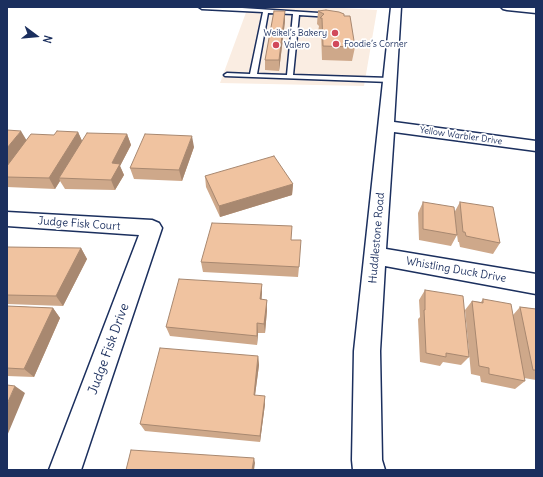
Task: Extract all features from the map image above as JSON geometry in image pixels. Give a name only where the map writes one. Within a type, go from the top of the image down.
[{"type":"main road","points":[[507,7],[536,9]]},
{"type":"street","name":"Huddlestone Road","points":[[369,470],[367,460],[367,351],[396,7]]},
{"type":"street","name":"Yellow Warbler Drive","points":[[386,126],[536,146]]},
{"type":"street","name":"Judge Fisk Court","points":[[7,219],[152,228]]},
{"type":"street","name":"Judge Fisk Drive","points":[[65,470],[152,228]]},
{"type":"street","name":"Whistling Duck Drive","points":[[375,256],[536,284]]},
{"type":"lane","points":[[202,7],[336,16]]},
{"type":"lane","points":[[252,76],[266,11]]},
{"type":"lane","points":[[290,77],[296,13]]},
{"type":"lane","points":[[227,75],[390,80]]},
{"type":"shaded area","points":[[248,7],[325,7],[377,10],[364,86],[220,83]]},
{"type":"building","points":[[326,10],[339,12],[344,14],[344,16],[350,16],[355,47],[323,46],[322,18],[320,18],[324,14],[318,11]]},
{"type":"building","name":"Valero","points":[[274,11],[285,11],[279,60],[265,60]]},
{"type":"building","points":[[7,130],[21,131],[7,148]]},
{"type":"building","points":[[57,131],[78,132],[49,178],[7,177],[7,166],[31,134],[54,135]]},
{"type":"building","points":[[87,133],[127,134],[112,163],[120,164],[111,180],[59,178]]},
{"type":"building","points":[[145,134],[192,136],[179,170],[130,168]]},
{"type":"building","points":[[274,156],[293,184],[219,206],[205,176]]},
{"type":"building","points":[[423,202],[454,207],[457,235],[423,229]]},
{"type":"building","points":[[460,202],[493,207],[500,243],[466,236],[465,232],[463,232]]},
{"type":"building","points":[[212,223],[292,226],[291,240],[301,240],[299,267],[201,262]]},
{"type":"building","points":[[7,247],[81,248],[56,296],[7,295]]},
{"type":"building","points":[[179,279],[262,284],[260,299],[267,300],[264,324],[257,323],[257,336],[166,327]]},
{"type":"building","points":[[425,290],[463,296],[469,357],[446,353],[446,357],[426,353],[424,310]]},
{"type":"building","points":[[483,299],[511,304],[525,381],[489,374],[489,368],[479,366],[472,301],[483,303]]},
{"type":"building","points":[[7,306],[53,308],[24,369],[7,368]]},
{"type":"building","points":[[520,307],[536,309],[536,370],[533,370]]},
{"type":"building","points":[[160,348],[258,356],[254,395],[265,396],[260,436],[140,424]]},
{"type":"building","points":[[7,385],[15,386],[7,404]]},
{"type":"building","points":[[131,450],[254,458],[252,470],[126,470]]},
{"type":"place","name":"Weikel’s Bakery","points":[[335,33]]},
{"type":"place","name":"Foodie’s Corner","points":[[336,44]]},
{"type":"place","name":"Valero","points":[[276,45]]}]
